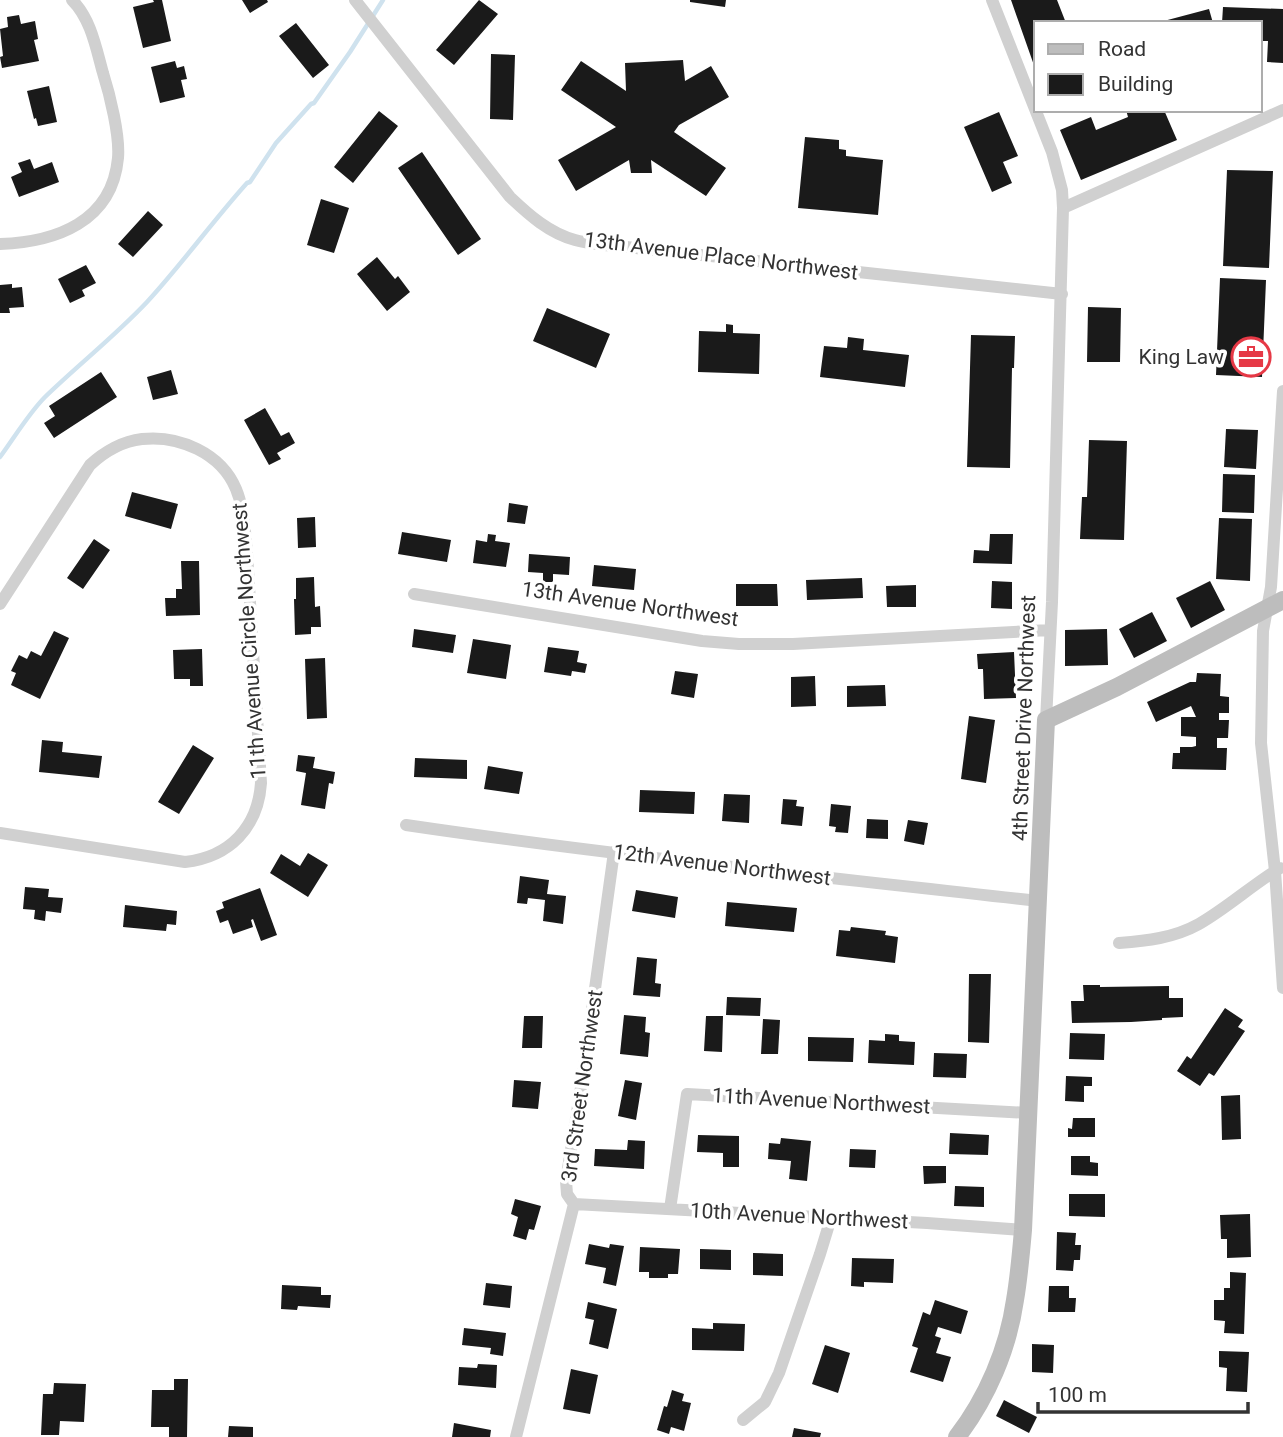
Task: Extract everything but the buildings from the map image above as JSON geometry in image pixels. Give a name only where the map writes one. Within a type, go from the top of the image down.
[{"type":"main road","points":[[1046,720],[1117,687],[1275,604]]},
{"type":"main road","name":"4th Street Drive Northwest","points":[[957,1437],[983,1396],[1002,1353],[1015,1301],[1023,1230],[1046,720]]},
{"type":"street","points":[[0,244],[47,238],[79,224],[103,202],[113,183],[118,156],[114,118],[86,17],[72,0]]},
{"type":"street","name":"13th Avenue Place Northwest","points":[[355,0],[510,197],[540,223],[576,240],[1062,294]]},
{"type":"street","name":"4th Street Drive Northwest","points":[[992,0],[1034,106]]},
{"type":"street","points":[[1063,208],[1283,110]]},
{"type":"street","name":"4th Street Drive Northwest","points":[[1036,112],[1052,152],[1062,190],[1063,208],[1046,720]]},
{"type":"street","points":[[1283,391],[1271,587],[1275,604],[1263,631],[1261,743],[1279,869],[1283,988]]},
{"type":"street","name":"11th Avenue Circle Northwest","points":[[0,604],[90,465],[114,447],[142,439],[163,439],[197,449],[211,456],[223,467],[236,487],[247,553],[261,783],[257,806],[247,828],[220,852],[186,862],[0,833]]},
{"type":"street","name":"13th Avenue Northwest","points":[[414,594],[740,645],[1050,630]]},
{"type":"street","name":"12th Avenue Northwest","points":[[406,825],[495,838],[1038,901]]},
{"type":"street","name":"3rd Street Northwest","points":[[516,1437],[574,1205],[567,1194],[566,1181],[614,852]]},
{"type":"street","points":[[1119,943],[1160,938],[1198,925],[1279,869]]},
{"type":"street","name":"11th Avenue Northwest","points":[[670,1209],[687,1094],[1029,1113]]},
{"type":"street","name":"10th Avenue Northwest","points":[[574,1205],[1023,1230]]},
{"type":"street","points":[[743,1420],[765,1402],[779,1373],[831,1218]]},
{"type":"waterway","points":[[0,457],[39,403],[147,302],[250,182],[276,143],[314,103],[383,0]]},
{"type":"place","name":"King Law","points":[[1251,357]]}]
